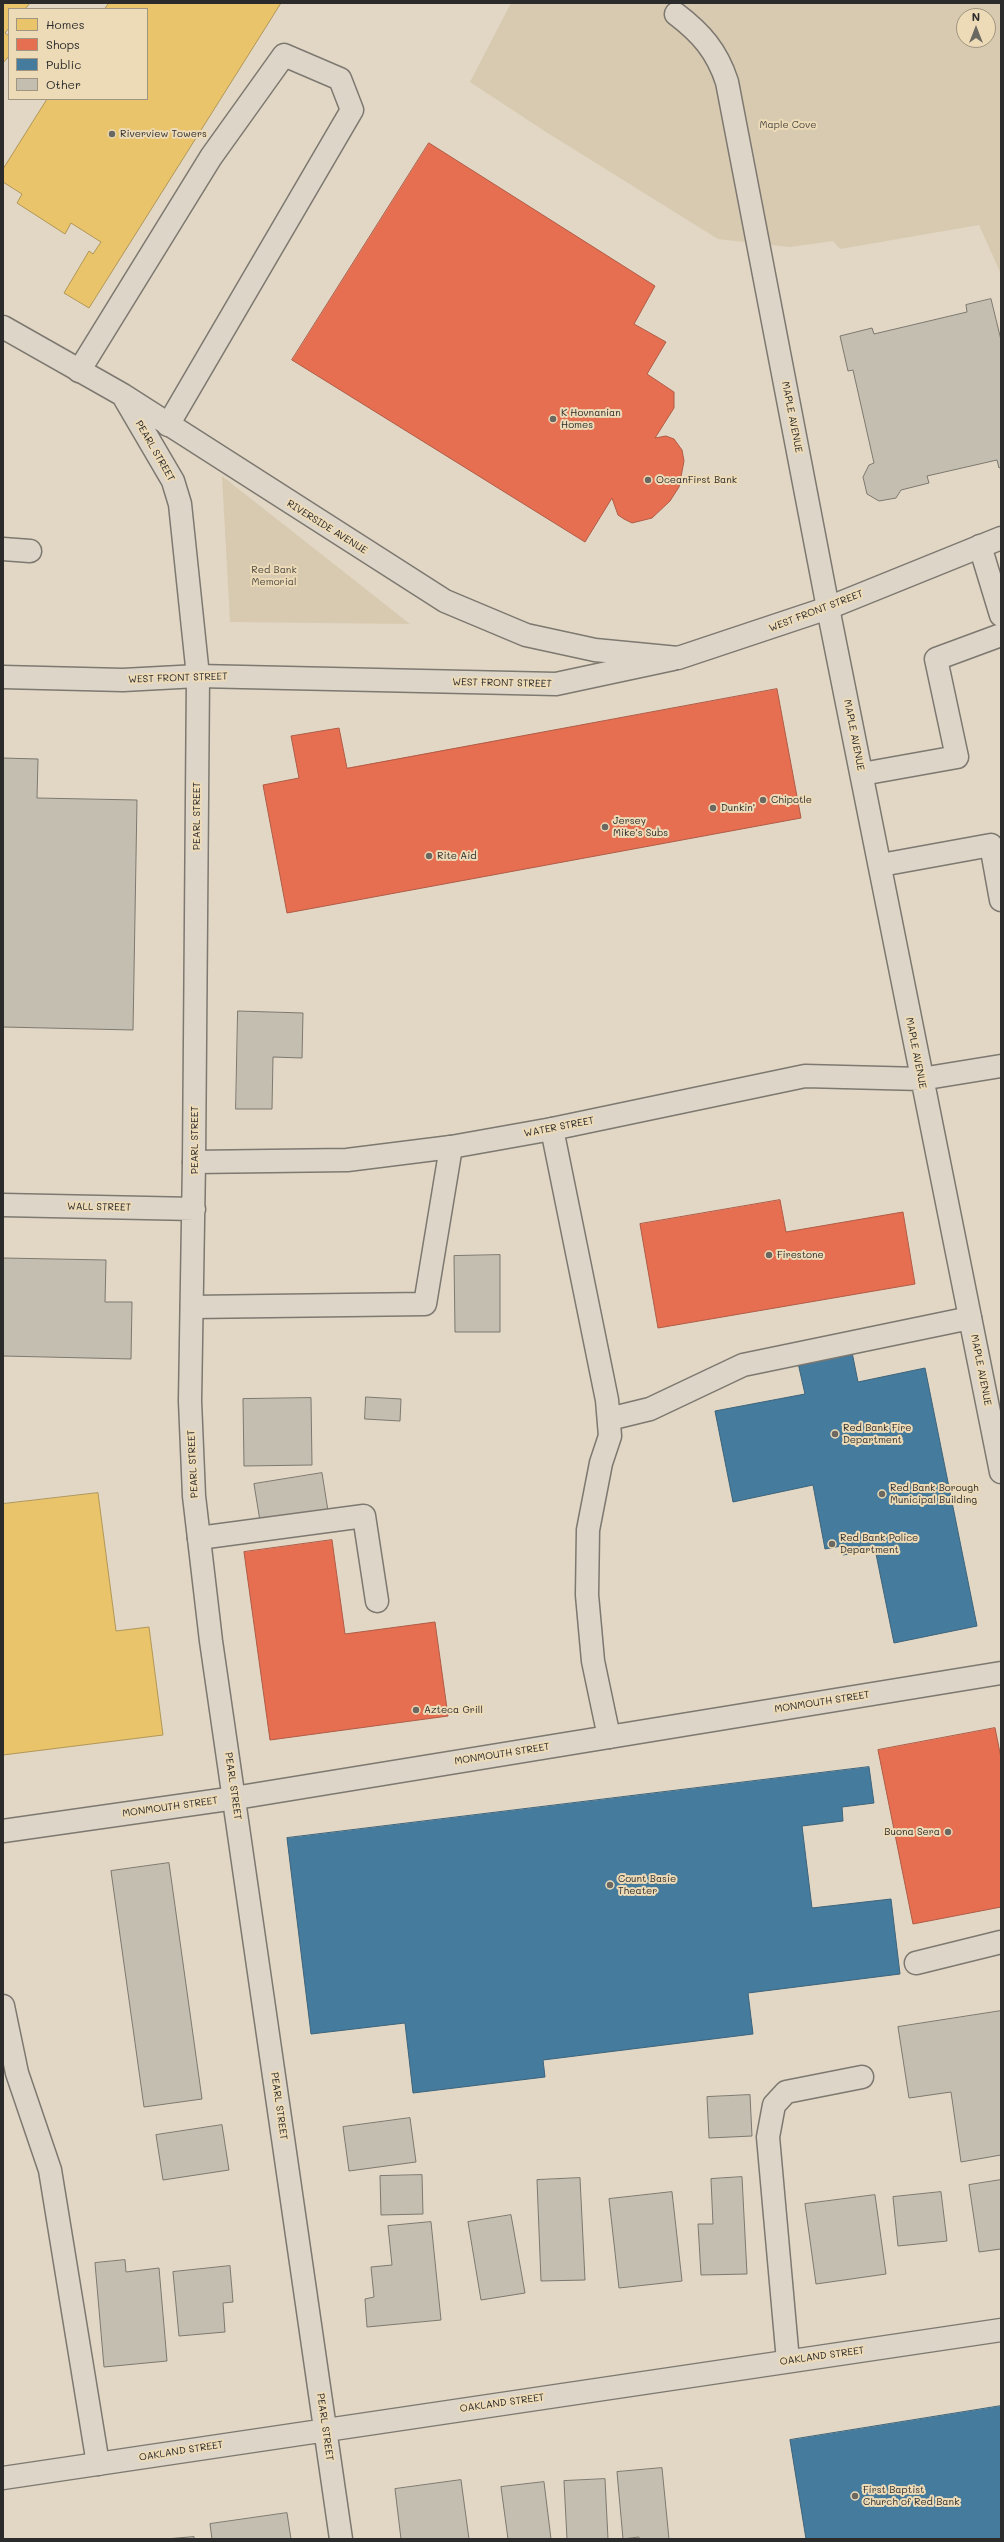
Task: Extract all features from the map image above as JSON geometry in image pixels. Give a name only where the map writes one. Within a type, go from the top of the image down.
[{"type":"street","name":"MAPLE AVENUE","points":[[676,14],[696,30],[714,51],[726,82],[828,608],[881,865],[921,1079],[1001,1472]]},
{"type":"street","points":[[79,371],[211,157],[284,55],[340,79],[352,110],[168,425]]},
{"type":"street","name":"RIVERSIDE AVENUE","points":[[3,327],[123,395],[445,601],[526,635],[596,650],[678,658]]},
{"type":"street","name":"PEARL STREET","points":[[123,395],[173,481],[180,504],[198,676],[194,1209],[190,1401],[194,1496],[211,1641],[235,1798],[341,2539]]},
{"type":"street","name":"WEST FRONT STREET","points":[[3,677],[123,680],[198,676],[556,684],[678,658],[828,608],[1001,538]]},
{"type":"street","points":[[980,546],[1001,615]]},
{"type":"street","points":[[3,549],[30,551]]},
{"type":"street","points":[[862,774],[956,757],[936,659],[1001,635]]},
{"type":"street","points":[[881,865],[991,845],[1001,900]]},
{"type":"street","name":"WATER STREET","points":[[194,1162],[347,1160],[450,1147],[552,1129],[805,1076],[921,1079],[1001,1066]]},
{"type":"street","points":[[552,1129],[606,1392],[609,1419],[610,1436],[601,1464],[588,1530],[587,1595],[593,1661],[609,1737]]},
{"type":"street","points":[[192,1307],[425,1304],[450,1147]]},
{"type":"street","name":"WALL STREET","points":[[3,1205],[194,1209]]},
{"type":"street","points":[[609,1419],[650,1408],[743,1364],[970,1318]]},
{"type":"street","points":[[199,1538],[364,1516],[377,1601]]},
{"type":"street","name":"MONMOUTH STREET","points":[[3,1831],[235,1798],[1001,1673]]},
{"type":"street","points":[[916,1963],[1001,1942]]},
{"type":"street","points":[[3,2006],[17,2073],[50,2170],[98,2464]]},
{"type":"street","points":[[788,2361],[768,2137],[774,2105],[786,2092],[862,2077]]},
{"type":"street","name":"OAKLAND STREET","points":[[3,2478],[325,2429],[1001,2330]]},
{"type":"green space","name":"Maple Cove","points":[[511,3],[1001,3],[1001,274],[979,225],[840,249],[833,241],[790,247],[718,239],[546,132],[470,82]]},
{"type":"green space","name":"Red Bank Memorial","points":[[222,476],[410,624],[230,622]]},
{"type":"building: Homes","points":[[3,3],[30,3],[26,8],[8,8],[8,29],[5,33],[8,35],[8,57],[3,63]]},
{"type":"building: Homes","name":"Riverview Towers","points":[[109,3],[281,3],[89,308],[64,293],[89,251],[93,254],[101,242],[71,223],[65,234],[17,203],[22,194],[3,182],[3,169],[46,100],[148,100],[148,8],[106,8]]},
{"type":"building: Homes","points":[[98,1493],[116,1631],[149,1627],[163,1735],[3,1755],[3,1504]]},
{"type":"building: Shops","points":[[429,143],[655,286],[634,324],[666,342],[647,374],[674,392],[674,408],[655,438],[666,436],[674,439],[682,450],[684,461],[679,487],[670,501],[652,518],[632,523],[624,519],[618,515],[612,498],[585,542],[292,360]]},
{"type":"building: Shops","points":[[777,689],[801,818],[287,913],[263,785],[299,778],[291,736],[339,728],[347,768]]},
{"type":"building: Shops","points":[[780,1200],[786,1232],[903,1212],[915,1284],[658,1328],[640,1224]]},
{"type":"building: Shops","points":[[332,1540],[345,1634],[435,1622],[448,1716],[270,1740],[244,1552]]},
{"type":"building: Shops","name":"Buona Sera","points":[[995,1728],[1001,1758],[1001,1907],[913,1924],[878,1750]]},
{"type":"building: Public","name":"Red Bank Borough Municipal Building","points":[[852,1352],[858,1382],[925,1368],[977,1626],[894,1643],[875,1549],[843,1555],[841,1546],[825,1549],[813,1485],[733,1502],[715,1411],[805,1394],[798,1363]]},
{"type":"building: Public","points":[[869,1767],[874,1803],[842,1807],[843,1821],[802,1826],[812,1908],[891,1899],[900,1974],[748,1993],[753,2034],[543,2060],[545,2077],[413,2093],[405,2023],[311,2034],[287,1838]]},
{"type":"building: Public","points":[[1001,2406],[1001,2539],[806,2539],[790,2440]]},
{"type":"building: Other","points":[[991,299],[1001,340],[1001,467],[999,468],[997,460],[927,476],[929,483],[901,490],[896,498],[879,501],[867,494],[863,477],[869,465],[874,463],[853,370],[848,371],[840,336],[872,328],[874,334],[967,312],[966,305]]},
{"type":"building: Other","points":[[3,758],[38,759],[37,798],[137,800],[133,1030],[3,1027]]},
{"type":"building: Other","points":[[238,1011],[303,1013],[302,1058],[273,1057],[272,1109],[236,1109]]},
{"type":"building: Other","points":[[500,1255],[500,1332],[455,1332],[454,1256]]},
{"type":"building: Other","points":[[3,1258],[106,1260],[105,1302],[132,1302],[131,1359],[3,1356]]},
{"type":"building: Other","points":[[366,1397],[401,1399],[400,1421],[365,1419]]},
{"type":"building: Other","points":[[311,1398],[312,1465],[244,1466],[243,1399]]},
{"type":"building: Other","points":[[322,1473],[328,1511],[260,1521],[254,1484]]},
{"type":"building: Other","points":[[169,1863],[202,2099],[144,2107],[111,1871]]},
{"type":"building: Other","points":[[1001,2011],[1001,2155],[961,2162],[951,2092],[909,2098],[898,2027]]},
{"type":"building: Other","points":[[750,2095],[752,2136],[709,2138],[707,2097]]},
{"type":"building: Other","points":[[410,2118],[416,2162],[349,2171],[343,2127]]},
{"type":"building: Other","points":[[222,2125],[229,2170],[163,2180],[156,2135]]},
{"type":"building: Other","points":[[422,2175],[423,2214],[381,2215],[380,2176]]},
{"type":"building: Other","points":[[742,2177],[747,2274],[701,2275],[698,2224],[713,2224],[711,2179]]},
{"type":"building: Other","points":[[580,2178],[585,2280],[541,2281],[537,2180]]},
{"type":"building: Other","points":[[1001,2180],[1001,2249],[979,2252],[969,2185]]},
{"type":"building: Other","points":[[672,2192],[682,2281],[619,2288],[609,2199]]},
{"type":"building: Other","points":[[941,2192],[947,2241],[898,2246],[893,2197]]},
{"type":"building: Other","points":[[875,2195],[886,2274],[816,2284],[805,2204]]},
{"type":"building: Other","points":[[511,2215],[525,2293],[481,2300],[468,2222]]},
{"type":"building: Other","points":[[431,2222],[441,2320],[367,2327],[365,2299],[374,2297],[371,2267],[392,2265],[388,2226]]},
{"type":"building: Other","points":[[125,2260],[126,2272],[159,2268],[167,2361],[104,2367],[95,2263]]},
{"type":"building: Other","points":[[230,2266],[233,2302],[223,2303],[225,2332],[179,2336],[173,2272]]},
{"type":"building: Other","points":[[662,2468],[669,2539],[639,2539],[639,2537],[623,2539],[617,2472]]},
{"type":"building: Other","points":[[605,2479],[608,2539],[567,2539],[564,2481]]},
{"type":"building: Other","points":[[461,2480],[469,2539],[401,2539],[395,2489]]},
{"type":"building: Other","points":[[544,2482],[551,2539],[508,2539],[501,2487]]},
{"type":"building: Other","points":[[287,2513],[291,2539],[212,2539],[210,2524]]},
{"type":"building: Other","points":[[194,2537],[194,2539],[166,2539]]},
{"type":"place","name":"Riverview Towers","points":[[112,134]]},
{"type":"place","name":"K Hovnanian Homes","points":[[553,419]]},
{"type":"place","name":"OceanFirst Bank","points":[[648,480]]},
{"type":"place","name":"Chipotle","points":[[763,800]]},
{"type":"place","name":"Dunkin'","points":[[713,808]]},
{"type":"place","name":"Jersey Mike's Subs","points":[[605,827]]},
{"type":"place","name":"Rite Aid","points":[[429,856]]},
{"type":"place","name":"Firestone","points":[[769,1255]]},
{"type":"place","name":"Red Bank Fire Department","points":[[835,1434]]},
{"type":"place","name":"Red Bank Borough Municipal Building","points":[[882,1494]]},
{"type":"place","name":"Red Bank Police Department","points":[[832,1544]]},
{"type":"place","name":"Azteca Grill","points":[[416,1710]]},
{"type":"place","name":"Buona Sera","points":[[948,1832]]},
{"type":"place","name":"Count Basie Theater","points":[[610,1885]]},
{"type":"place","name":"First Baptist Church of Red Bank","points":[[855,2496]]}]
